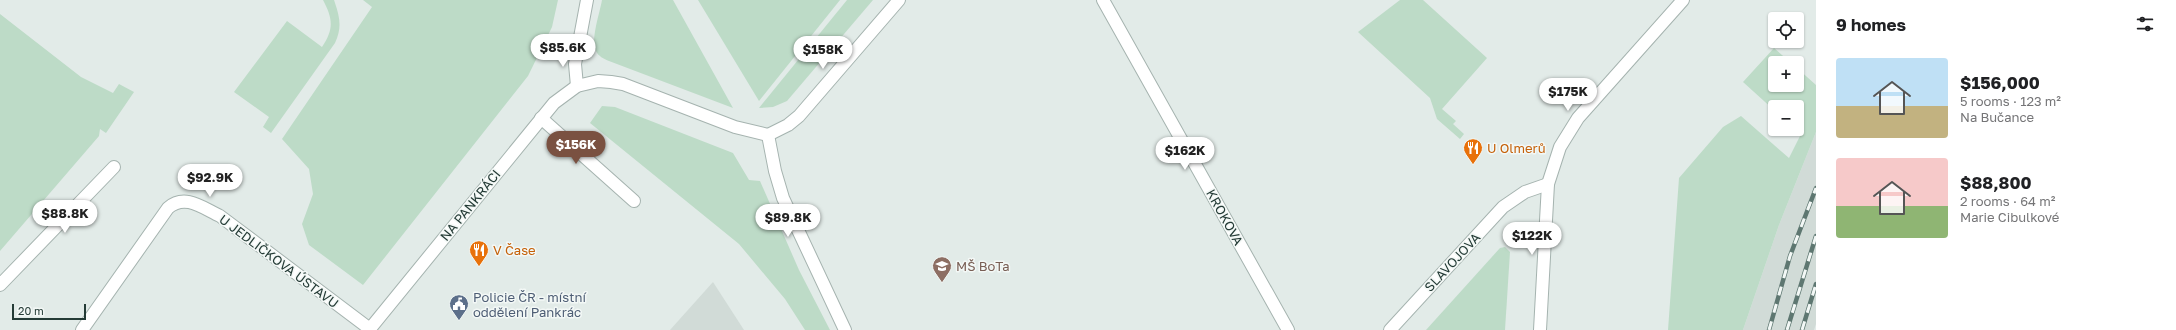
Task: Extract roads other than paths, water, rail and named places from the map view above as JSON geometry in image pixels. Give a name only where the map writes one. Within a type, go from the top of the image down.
[{"type":"street","points":[[577,86],[575,64],[587,0]]},
{"type":"street","points":[[845,330],[783,198],[775,171],[768,135],[800,116],[899,0]]},
{"type":"street","name":"KROKOVA","points":[[1103,0],[1288,330]]},
{"type":"street","points":[[1540,330],[1548,184],[1560,147],[1578,118],[1683,0]]},
{"type":"street","name":"NA PANKRÁCI","points":[[370,330],[541,118],[554,103],[577,86],[598,81],[623,84],[735,127],[768,135]]},
{"type":"street","points":[[541,118],[634,201]]},
{"type":"street","points":[[0,285],[114,167]]},
{"type":"street","name":"SLAVOJOVA","points":[[1390,330],[1503,207],[1525,192],[1548,184]]},
{"type":"street","name":"U JEDLIČKOVA ÚSTAVU","points":[[82,330],[168,208],[172,204],[183,200],[220,216],[370,330]]},
{"type":"railway","points":[[1769,330],[1790,256],[1816,188]]},
{"type":"railway","points":[[1787,330],[1816,236]]},
{"type":"railway","points":[[1802,330],[1816,284]]},
{"type":"place","name":"U Olmerů","points":[[1473,165]]},
{"type":"place","name":"V Čase","points":[[479,267]]},
{"type":"place","name":"MŠ BoTa","points":[[942,283]]},
{"type":"place","name":"Policie ČR - místní oddělení Pankrác","points":[[459,321]]}]
